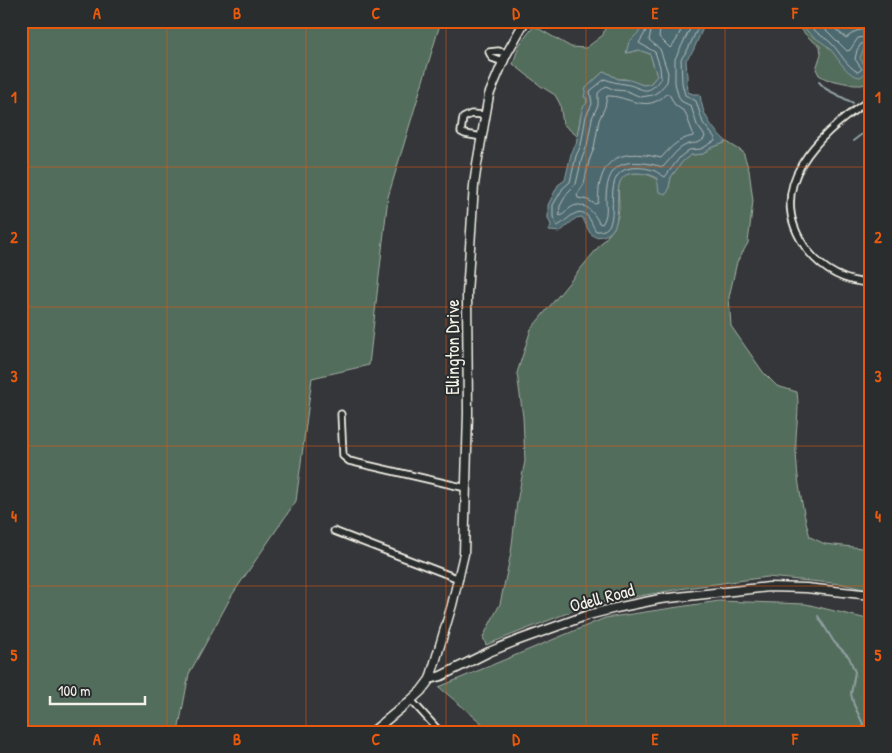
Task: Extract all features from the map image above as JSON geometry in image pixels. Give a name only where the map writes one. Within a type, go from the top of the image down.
[{"type":"street","name":"Ellington Drive","points":[[430,679],[439,653],[464,554],[468,413],[467,294],[474,185],[490,95],[507,53],[525,21]]},
{"type":"street","points":[[503,62],[492,58],[489,52],[507,53]]},
{"type":"street","points":[[871,99],[839,120],[808,155],[791,189],[790,209],[793,225],[798,236],[816,260],[841,277],[852,281],[871,283]]},
{"type":"street","points":[[482,137],[461,132],[461,122],[462,118],[468,115],[486,115]]},
{"type":"street","points":[[342,414],[343,456],[349,461],[466,488]]},
{"type":"street","points":[[334,531],[459,578]]},
{"type":"street","name":"Odell Road","points":[[372,732],[421,691],[430,679],[441,676],[488,652],[588,616],[640,602],[769,587],[806,588],[871,595]]},
{"type":"street","points":[[411,700],[440,732]]},
{"type":"green space","points":[[21,21],[441,21],[388,197],[369,365],[312,378],[296,501],[232,595],[189,674],[178,732],[21,732]]},
{"type":"green space","points":[[607,21],[643,21],[639,28],[641,31],[627,53],[639,50],[650,54],[657,76],[650,84],[643,85],[625,79],[618,79],[604,71],[586,88],[587,103],[581,115],[577,136],[563,124],[560,104],[555,95],[513,64],[519,45],[534,26],[571,47],[586,48],[603,35]]},
{"type":"green space","points":[[798,21],[871,21],[871,81],[862,85],[854,85],[826,79],[819,75],[816,69],[821,54],[820,46],[804,33]]},
{"type":"green space","points":[[727,142],[743,152],[749,170],[753,201],[748,243],[737,262],[729,297],[731,326],[763,372],[777,386],[797,392],[797,472],[802,505],[810,537],[825,544],[871,549],[871,591],[842,584],[767,577],[686,588],[588,605],[486,645],[483,637],[500,604],[511,553],[517,502],[525,461],[523,417],[517,373],[531,329],[614,228],[619,208],[619,183],[621,178],[631,173],[650,175],[657,179],[668,191],[671,177],[682,161],[691,155],[703,154],[711,148]]},
{"type":"green space","points":[[719,601],[806,604],[871,620],[871,732],[492,732],[439,687],[605,618]]},
{"type":"water","points":[[643,21],[706,21],[693,51],[686,60],[688,92],[700,94],[705,115],[727,142],[711,148],[703,154],[691,155],[683,161],[671,177],[666,194],[659,192],[657,178],[655,177],[638,173],[626,175],[620,182],[615,227],[608,234],[595,237],[590,233],[582,217],[576,218],[560,232],[549,231],[551,225],[548,218],[548,205],[558,185],[565,180],[571,154],[576,144],[583,107],[587,103],[587,98],[584,97],[586,88],[604,71],[618,79],[630,80],[643,85],[650,84],[657,76],[650,54],[639,50],[626,53],[629,42],[640,31],[639,28]]},
{"type":"water","points":[[804,21],[871,21],[871,48],[864,48],[860,58],[868,67],[868,70],[861,77],[850,73],[827,46],[807,31]]},
{"type":"waterway","points":[[819,82],[826,89],[853,103]]},
{"type":"waterway","points":[[853,141],[871,127]]},
{"type":"waterway","points":[[818,616],[834,642],[849,657],[855,672],[851,694],[854,705],[867,732]]}]
